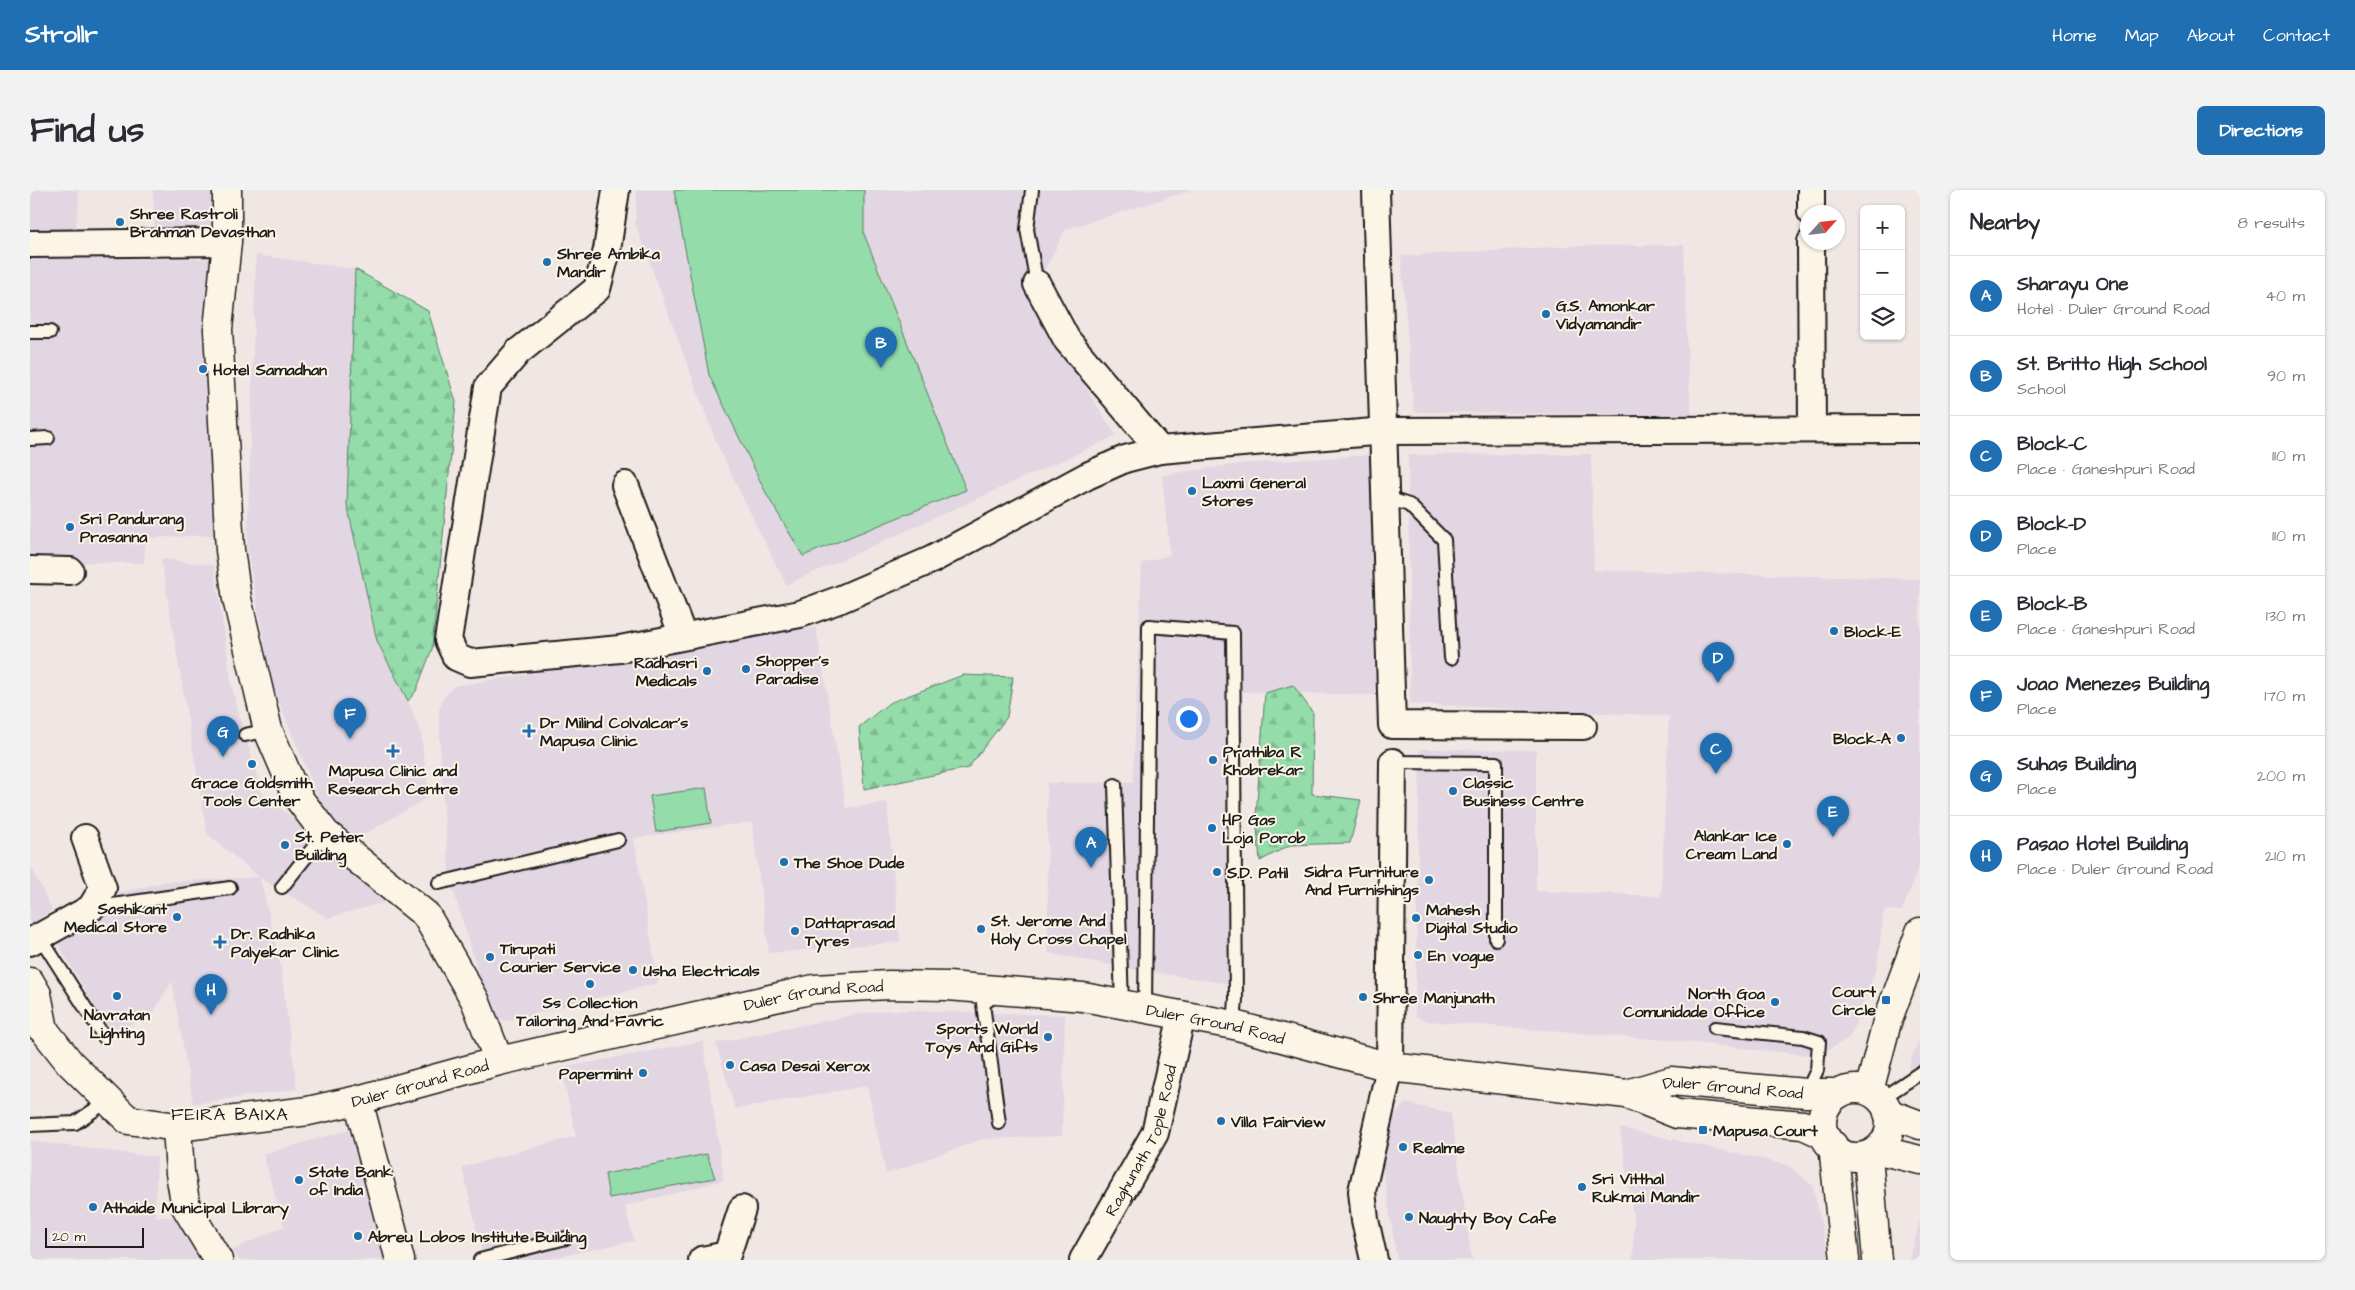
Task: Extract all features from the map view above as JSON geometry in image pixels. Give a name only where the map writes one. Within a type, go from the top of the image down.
[{"type":"main road","points":[[227,190],[227,242],[218,329],[230,550],[257,732],[296,795],[325,833],[426,914],[459,984],[475,1000],[499,1061]]},
{"type":"main road","points":[[1877,1260],[1873,1153],[1888,1136],[1879,1101],[1887,1022],[1920,932]]},
{"type":"main road","name":"Duler Ground Road","points":[[30,982],[37,994],[37,1025],[70,1063],[128,1120],[177,1127],[308,1111],[358,1100],[499,1061],[814,989],[889,985],[1002,990],[1083,998],[1234,1025],[1390,1067],[1627,1094],[1677,1114],[1803,1125],[1829,1140]]},
{"type":"main road","name":"Duler Ground Road","points":[[1627,1094],[1671,1081],[1806,1093],[1840,1093]]},
{"type":"main road","points":[[1846,1260],[1829,1140],[1822,1119],[1828,1104],[1840,1093],[1854,1088],[1920,1125]]},
{"type":"main road","points":[[358,1100],[400,1260]]},
{"type":"main road","points":[[177,1127],[180,1173],[186,1207],[218,1260]]},
{"type":"main road","points":[[1829,1140],[1845,1156],[1857,1158],[1873,1153],[1920,1160]]},
{"type":"street","points":[[616,190],[607,250],[597,289],[518,352],[488,386],[448,640],[456,657],[470,663],[620,649],[800,614],[841,599],[932,560],[1087,476],[1125,459],[1160,450],[1385,431],[1920,429]]},
{"type":"street","points":[[1376,190],[1385,431],[1392,725],[1583,726]]},
{"type":"street","points":[[1811,190],[1811,205]]},
{"type":"street","points":[[30,244],[227,242]]},
{"type":"street","points":[[1811,250],[1812,430]]},
{"type":"street","points":[[1037,284],[1067,340],[1160,450]]},
{"type":"street","points":[[625,485],[683,636]]},
{"type":"street","points":[[30,570],[70,571]]},
{"type":"street","points":[[1374,1260],[1365,1220],[1362,1191],[1390,1067],[1393,762]]},
{"type":"street","points":[[35,939],[91,908],[103,888],[85,838]]},
{"type":"street","name":"Raghunath Tople Road","points":[[1083,1260],[1155,1133],[1182,1015]]},
{"type":"street","points":[[702,1260],[727,1255],[742,1209]]},
{"type":"lane","points":[[1032,190],[1027,229],[1037,284]]},
{"type":"lane","points":[[30,332],[50,332]]},
{"type":"lane","points":[[30,439],[48,438]]},
{"type":"lane","points":[[1386,498],[1408,505],[1444,540],[1451,658]]},
{"type":"lane","points":[[1134,1007],[1149,626],[1233,633],[1236,989],[1234,1025]]},
{"type":"lane","points":[[1393,762],[1496,763],[1496,939]]},
{"type":"lane","points":[[1115,785],[1134,1007]]},
{"type":"lane","points":[[282,888],[325,833]]},
{"type":"lane","points":[[439,883],[618,840]]},
{"type":"lane","points":[[91,908],[230,888]]},
{"type":"lane","points":[[35,939],[104,1038]]},
{"type":"lane","points":[[999,1123],[983,1004],[1002,990]]},
{"type":"lane","points":[[1715,1028],[1803,1037],[1818,1042],[1817,1070],[1806,1093]]},
{"type":"lane","points":[[1879,1101],[1920,1073]]},
{"type":"lane","points":[[30,1125],[75,1123],[109,1100]]},
{"type":"lane","points":[[480,1260],[566,1238]]},
{"type":"shaded area","points":[[30,190],[78,190],[79,204],[75,230],[30,231]]},
{"type":"shaded area","points":[[153,190],[216,190],[220,237],[155,237]]},
{"type":"shaded area","points":[[637,190],[1193,190],[1066,229],[1037,284],[1032,301],[1116,436],[786,585],[718,447],[635,223]]},
{"type":"shaded area","name":"G.S. Amonkar Vidyamandir","points":[[1684,245],[1688,373],[1692,415],[1414,412],[1401,256],[1569,246]]},
{"type":"shaded area","points":[[256,255],[355,269],[347,504],[377,641],[408,701],[421,733],[429,797],[354,840],[322,806],[273,688],[247,550]]},
{"type":"shaded area","points":[[30,258],[213,259],[214,535],[146,538],[144,563],[30,562]]},
{"type":"shaded area","points":[[1591,454],[1594,570],[1920,579],[1920,864],[1902,911],[1884,910],[1877,967],[1850,1037],[1818,1056],[1666,1040],[1427,1021],[1415,1016],[1420,749],[1536,750],[1536,891],[1661,896],[1669,716],[1410,704],[1408,455]]},
{"type":"shaded area","points":[[1370,455],[1375,695],[1243,692],[1243,986],[1138,970],[1048,953],[1047,783],[1133,782],[1142,563],[1170,555],[1162,475],[1238,464]]},
{"type":"shaded area","points":[[161,559],[214,565],[233,693],[262,793],[393,900],[328,918],[260,878],[280,962],[297,1089],[193,1104],[172,981],[150,1018],[109,1031],[55,939],[108,895],[164,882],[259,877],[207,834]]},
{"type":"shaded area","points":[[816,627],[846,808],[887,802],[900,942],[769,953],[752,822],[634,838],[658,983],[506,1021],[491,1014],[450,880],[441,777],[439,710],[444,697],[454,686]]},
{"type":"shaded area","points":[[30,864],[52,910],[32,925],[30,922]]},
{"type":"shaded area","points":[[889,1010],[1065,1015],[1062,1136],[983,1139],[886,1174],[867,1086],[735,1109],[716,1043],[852,1015]]},
{"type":"shaded area","points":[[1920,1037],[1920,1086],[1911,1079],[1909,1065]]},
{"type":"shaded area","points":[[703,1041],[724,1180],[625,1206],[634,1241],[542,1260],[484,1260],[462,1167],[576,1136],[561,1068]]},
{"type":"shaded area","points":[[1405,1103],[1451,1113],[1472,1260],[1397,1260],[1378,1138]]},
{"type":"shaded area","points":[[1620,1128],[1788,1165],[1813,1186],[1829,1260],[1633,1260],[1634,1222]]},
{"type":"shaded area","points":[[349,1130],[366,1194],[390,1260],[239,1260],[233,1250],[284,1226],[263,1154]]},
{"type":"shaded area","name":"Athaide Municipal Library","points":[[30,1141],[157,1157],[155,1217],[181,1217],[205,1260],[30,1260]]},
{"type":"shaded area","points":[[1920,1219],[1920,1260],[1910,1260],[1915,1239]]},
{"type":"green space","points":[[674,190],[864,190],[864,234],[966,490],[803,556],[767,495],[709,375]]},
{"type":"green space","points":[[355,269],[428,311],[456,402],[432,649],[416,691],[408,701],[377,641],[347,504]]},
{"type":"green space","points":[[963,675],[1013,677],[1007,717],[968,768],[864,789],[859,727],[889,703]]},
{"type":"green space","points":[[1293,685],[1313,713],[1312,794],[1361,800],[1350,843],[1290,845],[1260,861],[1256,816],[1265,693]]},
{"type":"green space","points":[[706,788],[711,823],[656,832],[650,796]]},
{"type":"green space","points":[[707,1154],[715,1178],[609,1198],[605,1174]]},
{"type":"place","name":"Shree Rastroli Brahman Devasthan","points":[[120,222]]},
{"type":"place","name":"Shree Ambika Mandir","points":[[547,262]]},
{"type":"place","name":"G.S. Amonkar Vidyamandir","points":[[1546,314]]},
{"type":"place","name":"St. Britto High School","points":[[881,368]]},
{"type":"place","name":"Hotel Samadhan","points":[[203,369]]},
{"type":"place","name":"Laxmi General Stores","points":[[1192,491]]},
{"type":"place","name":"Sri Pandurang Prasanna","points":[[70,527]]},
{"type":"place","name":"Block-E","points":[[1834,631]]},
{"type":"place","name":"Shopper’s Paradise","points":[[746,669]]},
{"type":"place","name":"Radhasri Medicals","points":[[707,671]]},
{"type":"place","name":"Block-D","points":[[1718,683]]},
{"type":"place","name":"Dr Milind Colvalcar’s Mapusa Clinic","points":[[529,731]]},
{"type":"place","name":"Block-A","points":[[1901,738]]},
{"type":"place","name":"Joao Menezes Building","points":[[350,739]]},
{"type":"place","name":"Mapusa Clinic and Research Centre","points":[[393,751]]},
{"type":"place","name":"Suhas Building","points":[[223,757]]},
{"type":"place","name":"Prathiba R Khobrekar","points":[[1213,760]]},
{"type":"place","name":"Grace Goldsmith Tools Center","points":[[252,764]]},
{"type":"place","name":"Block-C","points":[[1716,774]]},
{"type":"place","name":"Classic Business Centre","points":[[1453,791]]},
{"type":"place","name":"HP Gas Loja Porob","points":[[1212,828]]},
{"type":"place","name":"Block-B","points":[[1833,837]]},
{"type":"place","name":"Alankar Ice Cream Land","points":[[1787,844]]},
{"type":"place","name":"St. Peter Building","points":[[285,845]]},
{"type":"place","name":"The Shoe Dude","points":[[784,862]]},
{"type":"place","name":"Sharayu One","points":[[1091,868]]},
{"type":"place","name":"S.D. Patil","points":[[1217,872]]},
{"type":"place","name":"Sidra Furniture And Furnishings","points":[[1429,880]]},
{"type":"place","name":"Sashikant Medical Store","points":[[177,917]]},
{"type":"place","name":"Mahesh Digital Studio","points":[[1416,918]]},
{"type":"place","name":"St. Jerome And Holy Cross Chapel","points":[[981,929]]},
{"type":"place","name":"Dattaprasad Tyres","points":[[795,931]]},
{"type":"place","name":"Dr. Radhika Palyekar Clinic","points":[[220,942]]},
{"type":"place","name":"En vogue","points":[[1418,955]]},
{"type":"place","name":"Tirupati Courier Service","points":[[490,957]]},
{"type":"place","name":"Usha Electricals","points":[[633,970]]},
{"type":"place","name":"Ss Collection Tailoring And Favric","points":[[590,984]]},
{"type":"place","name":"Navratan Lighting","points":[[117,996]]},
{"type":"place","name":"Shree Manjunath","points":[[1363,997]]},
{"type":"place","name":"Court Circle","points":[[1886,1000]]},
{"type":"place","name":"North Goa Comunidade Office","points":[[1775,1002]]},
{"type":"place","name":"Pasao Hotel Building","points":[[211,1015]]},
{"type":"place","name":"Sports World Toys And Gifts","points":[[1048,1037]]},
{"type":"place","name":"Casa Desai Xerox","points":[[730,1065]]},
{"type":"place","name":"Papermint","points":[[643,1073]]},
{"type":"place","name":"Villa Fairview","points":[[1221,1121]]},
{"type":"place","name":"Mapusa Court","points":[[1703,1130]]},
{"type":"place","name":"Realme","points":[[1403,1147]]},
{"type":"place","name":"State Bank of India","points":[[299,1180]]},
{"type":"place","name":"Sri Vitthal Rukmai Mandir","points":[[1582,1187]]},
{"type":"place","name":"Athaide Municipal Library","points":[[93,1207]]},
{"type":"place","name":"Naughty Boy Cafe","points":[[1409,1217]]},
{"type":"place","name":"Abreu Lobos Institute Building","points":[[358,1236]]},
{"type":"district","name":"FEIRA BAIXA","points":[[230,1114]]}]
